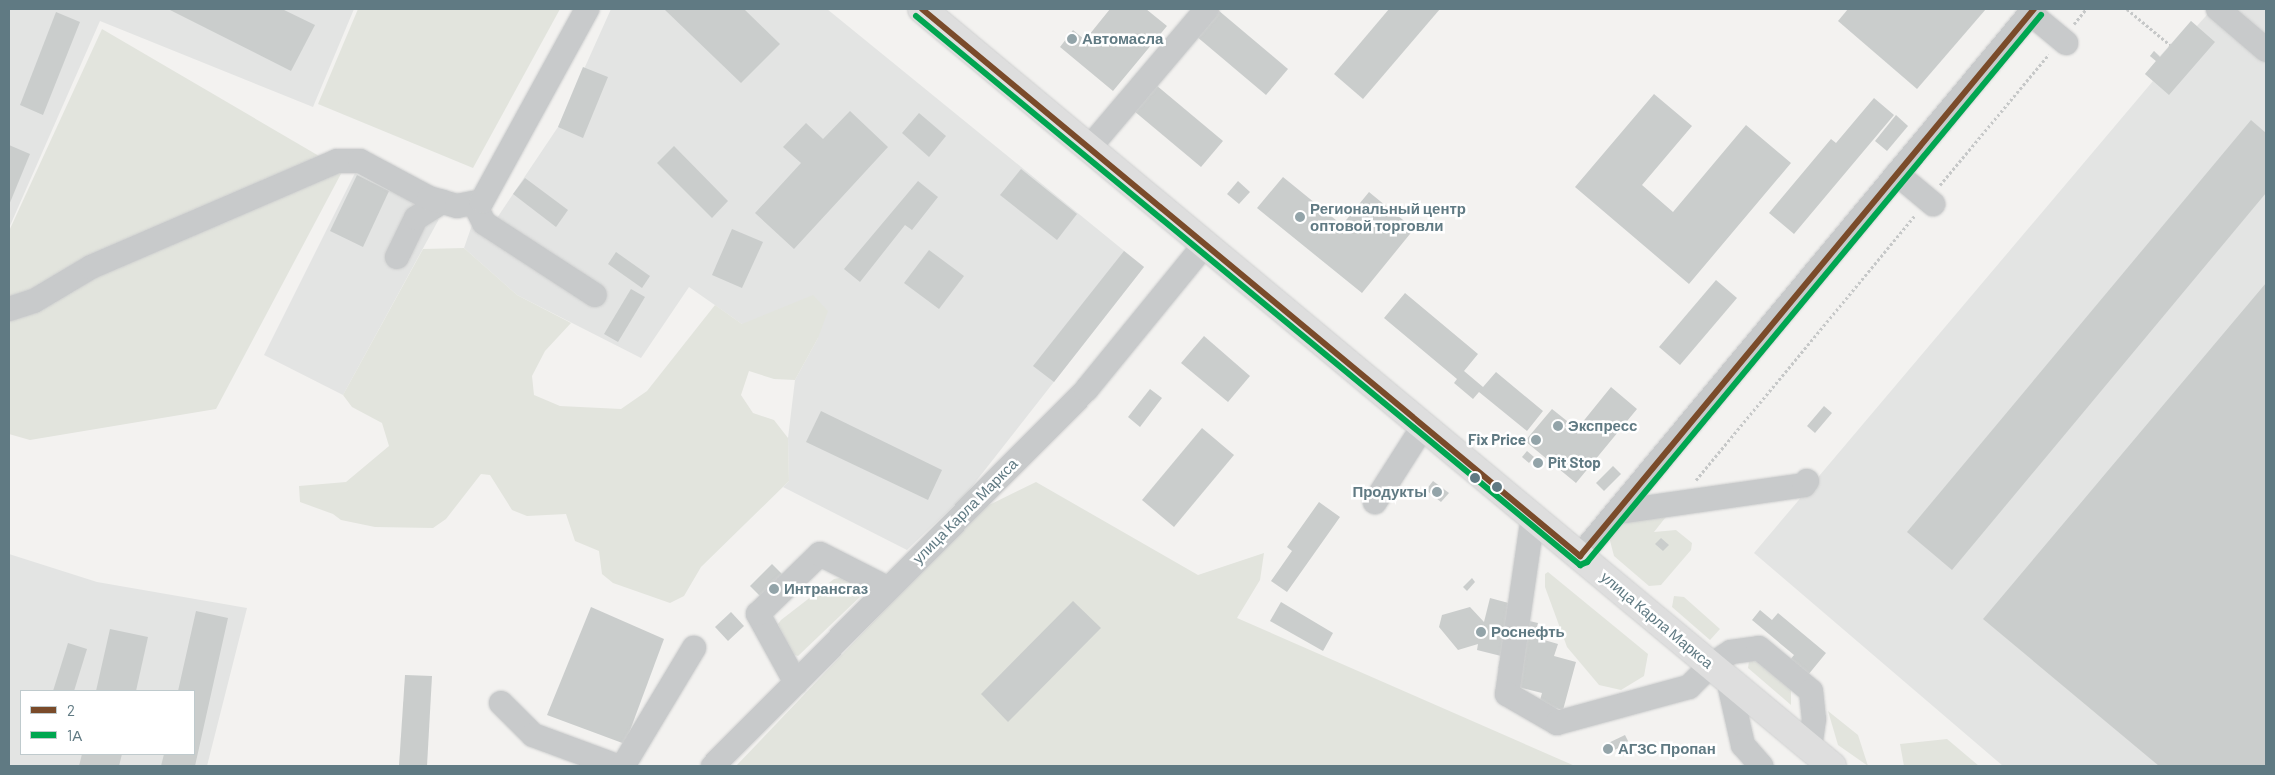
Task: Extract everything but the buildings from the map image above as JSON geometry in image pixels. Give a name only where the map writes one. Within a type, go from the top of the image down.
[{"type":"main road","name":"улица Карла Маркса","points":[[922,9],[1533,516],[1821,760]]},
{"type":"street","points":[[9,309],[34,301],[92,267],[337,161],[360,161],[442,202],[457,206],[482,201],[587,9]]},
{"type":"street","points":[[1089,148],[1207,9]]},
{"type":"street","points":[[2218,9],[2266,50]]},
{"type":"street","points":[[1580,556],[2032,11],[2064,41]]},
{"type":"street","points":[[1897,174],[1931,202]]},
{"type":"street","points":[[397,256],[416,218],[442,202]]},
{"type":"street","points":[[474,203],[484,223],[595,295]]},
{"type":"street","name":"улица Карла Маркса","points":[[713,766],[887,588],[1086,390],[1205,244]]},
{"type":"street","points":[[1375,502],[1424,425]]},
{"type":"street","points":[[1617,512],[1804,485],[1808,481]]},
{"type":"street","points":[[1533,516],[1507,694],[1556,723],[1689,687],[1719,672],[1731,652],[1759,648],[1811,691],[1821,760]]},
{"type":"street","points":[[796,683],[758,614],[820,554],[887,588]]},
{"type":"street","points":[[623,766],[694,648]]},
{"type":"street","points":[[1719,672],[1743,745],[1761,766]]},
{"type":"street","points":[[501,703],[533,736],[617,766]]},
{"type":"path","points":[[1677,503],[1931,202],[2064,41],[2086,9]]},
{"type":"path","points":[[2127,9],[2170,45]]},
{"type":"shaded area","points":[[9,9],[354,9],[313,107],[100,21],[9,228]]},
{"type":"shaded area","points":[[358,9],[560,9],[473,168],[318,104]]},
{"type":"shaded area","points":[[611,9],[827,9],[1144,267],[966,494],[907,550],[783,487],[789,481],[788,438],[795,380],[818,338],[742,324],[689,287],[641,358],[517,295],[464,248],[472,225],[495,221],[558,127]]},
{"type":"shaded area","points":[[2212,9],[2266,9],[2266,766],[2003,766],[1754,553],[2153,81],[2145,74],[2156,61],[2150,56],[2154,51],[2160,56],[2191,21],[2197,26]]},
{"type":"shaded area","points":[[102,29],[343,170],[216,409],[30,440],[9,434],[9,231]]},
{"type":"shaded area","points":[[355,173],[389,189],[439,219],[343,395],[264,355]]},
{"type":"shaded area","points":[[464,248],[517,295],[571,323],[545,351],[532,376],[534,395],[560,406],[621,409],[647,391],[715,305],[742,324],[813,295],[828,311],[818,338],[795,380],[774,379],[749,371],[741,395],[753,413],[774,420],[788,438],[789,481],[701,567],[684,596],[670,603],[613,583],[602,574],[599,551],[575,541],[566,514],[527,516],[512,510],[490,475],[481,474],[446,519],[433,528],[375,527],[341,520],[333,514],[300,502],[299,486],[346,482],[389,446],[382,423],[352,407],[343,395],[423,249]]},
{"type":"shaded area","points":[[1036,482],[1198,575],[1264,553],[1260,580],[1237,618],[1575,766],[736,766],[981,509]]},
{"type":"shaded area","points":[[1669,513],[1654,532],[1676,530],[1692,543],[1691,550],[1661,585],[1649,586],[1614,556],[1608,533],[1619,515]]},
{"type":"shaded area","points":[[9,554],[97,582],[247,608],[207,766],[9,766]]},
{"type":"shaded area","points":[[1548,572],[1648,654],[1644,676],[1621,690],[1599,685],[1567,647],[1545,587],[1545,574]]},
{"type":"shaded area","points":[[845,577],[866,587],[863,594],[798,656],[792,654],[778,624],[834,579]]},
{"type":"shaded area","points":[[1674,596],[1684,597],[1720,629],[1710,640],[1672,607]]},
{"type":"shaded area","points":[[1750,655],[1791,690],[1791,705],[1748,668]]},
{"type":"shaded area","points":[[1828,711],[1858,735],[1868,766],[1838,745]]},
{"type":"shaded area","points":[[1947,739],[1979,766],[1904,766],[1900,744]]},
{"type":"transit line","name":"2","points":[[922,9],[1580,556]]},
{"type":"transit line","name":"2","points":[[1580,556],[2034,9]]},
{"type":"transit line","name":"1А","points":[[916,16],[1580,565],[1587,562],[2041,15]]},
{"type":"place","name":"Автомасла","points":[[1072,39]]},
{"type":"place","name":"Региональный центр оптовой торговли","points":[[1300,217]]},
{"type":"place","name":"Экспресс","points":[[1558,426]]},
{"type":"place","name":"Fix Price","points":[[1536,440]]},
{"type":"place","name":"Pit Stop","points":[[1538,463]]},
{"type":"place","name":"Продукты","points":[[1437,492]]},
{"type":"place","name":"Интрансгаз","points":[[774,589]]},
{"type":"place","name":"Роснефть","points":[[1481,632]]},
{"type":"place","name":"АГЗС Пропан","points":[[1608,749]]}]
